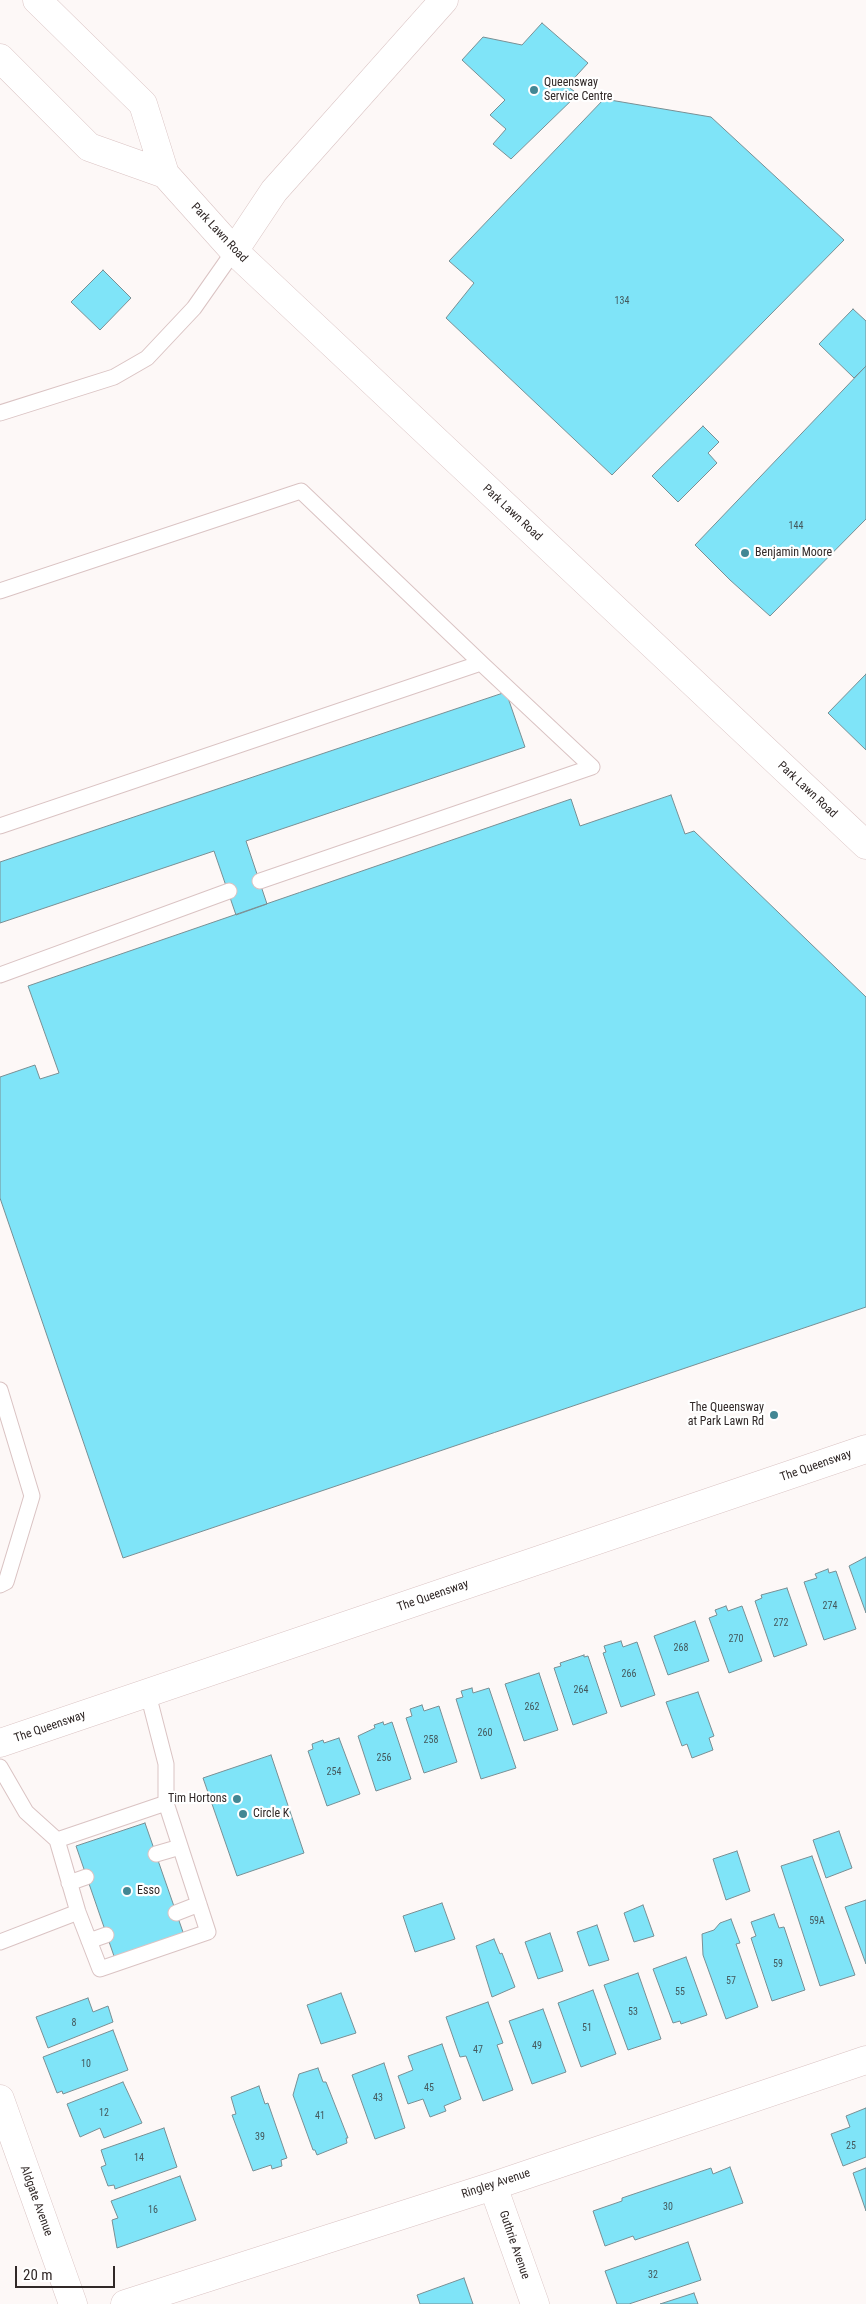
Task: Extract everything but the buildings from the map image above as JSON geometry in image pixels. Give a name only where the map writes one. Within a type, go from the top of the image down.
[{"type":"main road","name":"Park Lawn Road","points":[[37,0],[143,104],[165,174],[234,251],[866,845]]},
{"type":"main road","points":[[234,251],[274,192],[444,0]]},
{"type":"main road","name":"Park Lawn Road","points":[[0,58],[89,146],[165,174]]},
{"type":"main road","name":"The Queensway","points":[[0,1743],[866,1449]]},
{"type":"main road","name":"Ringley Avenue","points":[[125,2304],[493,2186],[866,2060]]},
{"type":"main road","name":"Aldgate Avenue","points":[[0,2099],[73,2304]]},
{"type":"main road","name":"Guthrie Avenue","points":[[493,2186],[535,2304]]},
{"type":"lane","points":[[0,413],[114,377],[147,358],[194,308],[234,251]]},
{"type":"lane","points":[[0,591],[302,492],[592,767],[260,881]]},
{"type":"lane","points":[[0,826],[482,663]]},
{"type":"lane","points":[[0,975],[229,891]]},
{"type":"lane","points":[[0,1390],[32,1496],[6,1582],[0,1585]]},
{"type":"lane","points":[[0,1767],[26,1812],[57,1840],[78,1912],[100,1970],[208,1932],[166,1803],[166,1764],[148,1694]]},
{"type":"lane","points":[[57,1840],[166,1803]]},
{"type":"lane","points":[[156,1854],[180,1847]]},
{"type":"lane","points":[[69,1883],[86,1877]]},
{"type":"lane","points":[[176,1913],[199,1904]]},
{"type":"lane","points":[[0,1942],[78,1912]]},
{"type":"lane","points":[[89,1941],[106,1935]]},
{"type":"place","name":"Queensway Service Centre","points":[[534,90]]},
{"type":"place","name":"Benjamin Moore","points":[[745,553]]},
{"type":"place","name":"The Queensway at Park Lawn Rd","points":[[774,1415]]},
{"type":"place","name":"Tim Hortons","points":[[237,1799]]},
{"type":"place","name":"Circle K","points":[[243,1814]]},
{"type":"place","name":"Esso","points":[[127,1891]]}]
